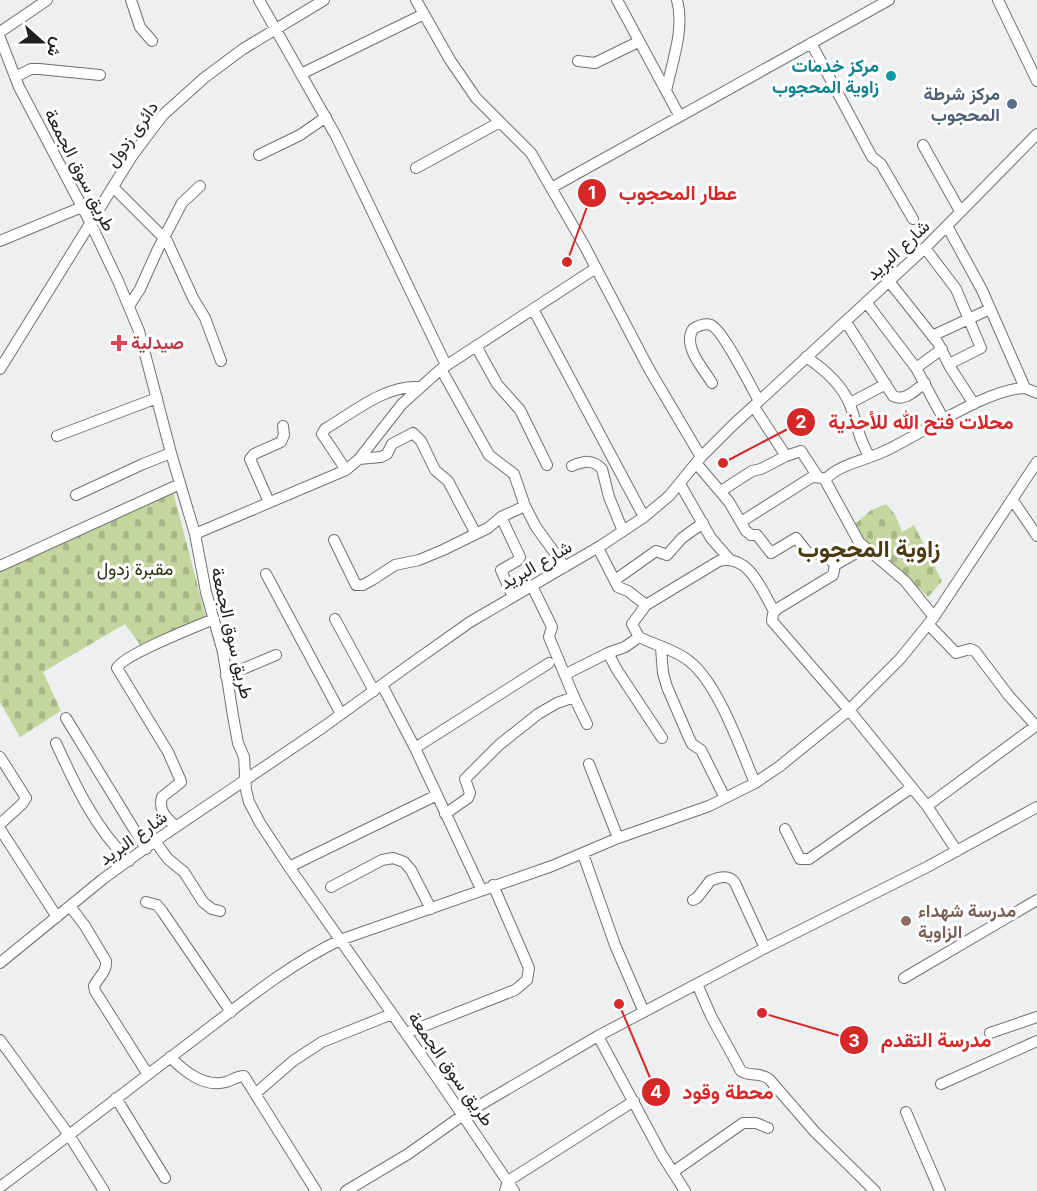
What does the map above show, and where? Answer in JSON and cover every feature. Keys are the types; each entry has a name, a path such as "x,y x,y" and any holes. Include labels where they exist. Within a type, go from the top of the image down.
{"street":[{"path":"0,32 47,0"},
{"path":"130,0 140,27 152,40"},
{"path":"259,0 326,117 444,367 489,455 514,474 525,506 536,527 565,567"},
{"name":"دائرى زدول","path":"0,369 142,142 172,107 243,49 324,0"},
{"path":"416,0 464,82 476,98 531,153 596,268 699,460 748,533 759,536 771,553 796,538 808,553 826,554 835,566"},
{"path":"617,0 679,115"},
{"path":"666,91 680,28 678,0"},
{"path":"551,188 889,0"},
{"path":"998,0 1037,81"},
{"path":"301,74 424,14"},
{"name":"طريق سوق الجمعة","path":"0,38 15,77 91,224 139,331 195,534 206,592 223,652 238,743 244,757 246,790 254,812 289,867 463,1115 509,1188"},
{"path":"578,61 595,63 638,42"},
{"path":"811,43 872,157 881,164 913,219"},
{"path":"15,77 31,69 100,75"},
{"path":"259,156 300,135 326,117"},
{"path":"416,168 500,122"},
{"name":"شارع البريد","path":"0,963 155,841 341,714 470,622 598,548 645,517 757,404 925,248 1037,134"},
{"path":"923,145 960,211"},
{"path":"129,306 140,289 182,203 200,186"},
{"path":"114,188 164,237 173,251 193,298 202,312 221,361"},
{"path":"0,241 82,207"},
{"path":"947,226 966,258 1025,388"},
{"path":"925,248 956,289 981,349 949,364"},
{"path":"195,534 346,470 359,459 388,420 419,387 444,367 596,268"},
{"path":"888,280 933,336 974,404"},
{"path":"866,302 916,369 944,420"},
{"path":"533,309 645,517"},
{"path":"933,336 990,309"},
{"path":"846,322 893,396 901,399 925,383"},
{"path":"711,382 694,354 689,339 693,329 702,325 711,325 721,335 786,456"},
{"path":"476,346 497,384 520,410 547,465"},
{"path":"916,369 942,349"},
{"path":"806,357 838,383 850,403 860,440 870,457"},
{"path":"850,403 886,384"},
{"path":"346,470 322,434 326,429 393,390 409,386 419,387"},
{"path":"741,522 812,477 821,478 870,457 974,404 1008,390 1025,388 1037,393"},
{"path":"57,436 158,398"},
{"path":"269,502 250,459 254,454 281,442 284,435 283,426"},
{"path":"359,459 375,458 387,454 392,444 413,433 422,441 435,470 448,481 476,534"},
{"path":"721,491 752,471 801,451 825,483 855,536 865,548 905,581 956,653 970,649 975,651 1009,696 1037,725 927,806"},
{"path":"76,495 171,453"},
{"path":"572,466 585,461 602,469 609,497 623,531"},
{"path":"0,1187 231,1011 302,961 340,940 583,854 618,838 709,806 755,783 780,766 849,710 900,659 931,620 1037,462"},
{"path":"0,566 180,484"},
{"path":"680,484 711,538 730,560"},
{"path":"1012,499 1037,536"},
{"path":"334,540 356,585 359,586 395,565 419,560 476,534 501,517 525,506"},
{"path":"501,517 520,557 501,570 513,597"},
{"path":"615,580 656,550 667,555 682,538 702,523"},
{"path":"598,548 618,587 628,591 646,605"},
{"path":"865,548 835,566 833,575 774,612 773,624 849,710 927,806 957,851"},
{"path":"755,783 729,721 700,673 687,659 639,637 632,624 646,605 719,561 730,560 742,564 750,571 774,612"},
{"path":"266,574 341,714"},
{"path":"532,586 552,627 549,637 587,724"},
{"path":"176,827 163,813 160,804 162,797 181,782 168,752 117,668 119,663 134,655 214,619"},
{"path":"335,619 415,748 435,796 481,889"},
{"path":"566,674 625,647 639,637"},
{"path":"661,648 664,679 689,738 692,744 701,750 725,798"},
{"path":"608,653 662,738"},
{"path":"226,676 276,655"},
{"path":"415,748 549,663"},
{"path":"445,814 470,795 465,779 499,745 538,714 557,703 574,697"},
{"path":"66,718 146,849"},
{"path":"56,742 83,800 112,844 129,861"},
{"path":"0,757 26,798 0,824"},
{"path":"590,764 618,838"},
{"path":"785,829 801,859 808,859 911,788"},
{"path":"289,867 435,796"},
{"path":"346,1191 408,1154 463,1115 597,1036 957,851 1037,807"},
{"path":"0,829 57,917"},
{"path":"155,841 168,859 184,872 203,903 220,911"},
{"path":"583,854 608,927 644,1012"},
{"path":"331,887 382,860 393,858 404,862 411,870 431,909"},
{"path":"693,900 710,881 731,878 765,948"},
{"path":"406,1033 515,990 527,980 529,968 493,885"},
{"path":"904,978 1037,900"},
{"path":"146,902 157,905 231,1011"},
{"path":"70,906 86,926 106,961 104,973 94,986 96,991 147,1073"},
{"path":"697,984 711,1016 741,1071 748,1075 762,1075 769,1079 815,1132 875,1191"},
{"path":"255,1094 294,1061 322,1042 392,1014"},
{"path":"990,1033 1037,1017"},
{"path":"597,1036 685,1191"},
{"path":"0,1040 69,1135 104,1191"},
{"path":"941,1084 1037,1041"},
{"path":"170,1057 192,1076 203,1080 222,1082 242,1075 316,1191"},
{"path":"116,1098 165,1178"},
{"path":"509,1188 634,1101"},
{"path":"906,1112 940,1191"},
{"path":"673,1172 743,1123 756,1123 768,1128"}],"green space":[{"name":"مقبرة زدول","path":"173,491 206,618 141,646 125,624 43,672 61,711 20,737 0,702 0,569"},
{"path":"886,504 896,516 902,532 914,525 942,581 928,597 896,566 869,549 855,524 870,511"}],"place":[{"name":"مركز خدمات زاوية المحجوب","path":"891,76"},
{"name":"مركز شرطة المحجوب","path":"1012,104"},
{"name":"عطار المحجوب","path":"567,262"},
{"name":"صيدلية","path":"119,343"},
{"name":"محلات فتح الله للأحذية","path":"723,463"},
{"name":"مدرسة شهداء الزاوية","path":"906,921"},
{"name":"محطة وقود","path":"619,1004"},
{"name":"مدرسة التقدم","path":"762,1013"}],"district":[{"name":"زاوية المحجوب","path":"869,549"}]}
